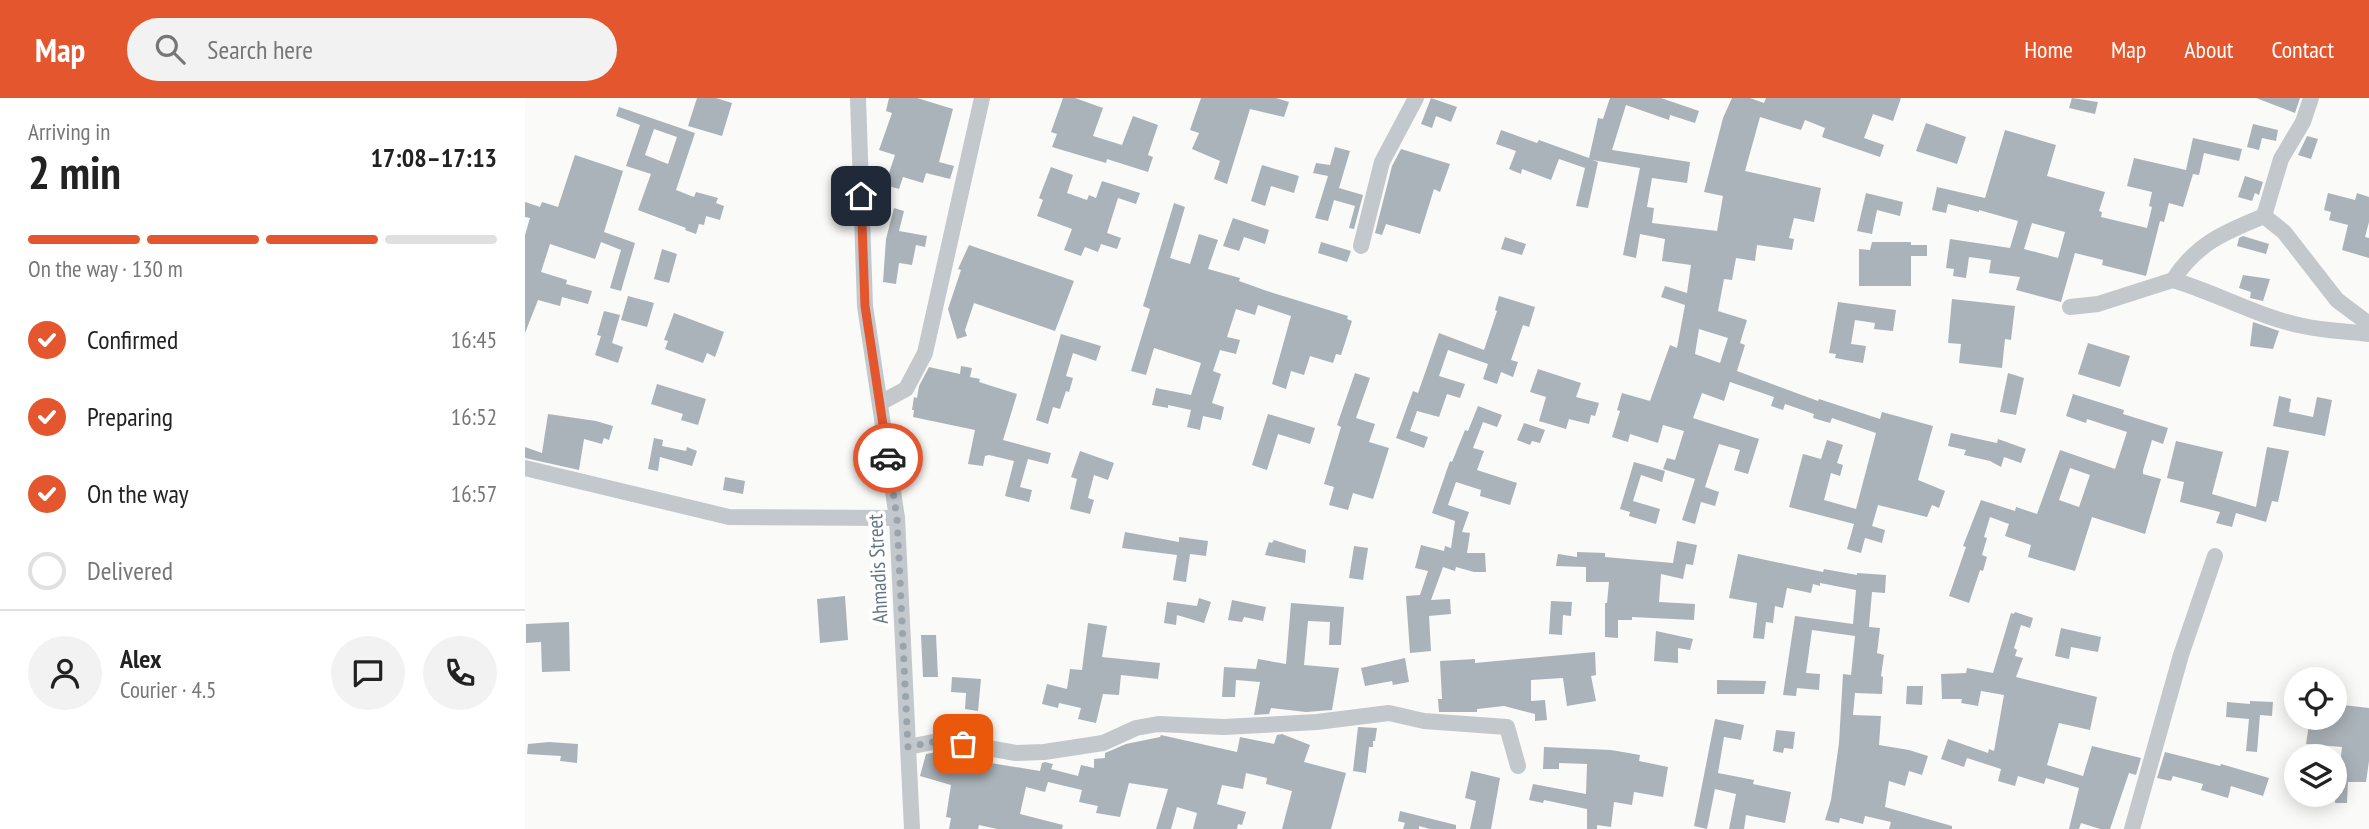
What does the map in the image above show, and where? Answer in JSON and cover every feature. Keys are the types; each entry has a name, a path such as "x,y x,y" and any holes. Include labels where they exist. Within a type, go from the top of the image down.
{"street":[{"name":"Ahmadis Street","path":"858,98 865,306 897,518 912,829"},
{"path":"880,403 906,389 925,353 982,98"},
{"path":"1361,246 1382,162 1416,98"},
{"path":"2264,216 2281,159 2303,122 2311,98"},
{"path":"2173,281 2183,264 2218,235 2264,216"},
{"path":"2264,216 2284,232 2337,300 2369,324"},
{"path":"2070,307 2098,304 2173,281 2200,288 2303,326 2369,334"},
{"path":"525,468 729,517 897,518"},
{"path":"2133,829 2181,655 2215,556"},
{"path":"908,747 943,740 1017,753 1044,752 1103,743 1136,728 1158,724 1224,727 1317,722 1389,713 1424,721 1507,727 1518,766"}],"building":[{"path":"697,98 716,98 732,103 722,136 688,126"},
{"path":"889,98 917,98 953,109 939,162 954,166 950,179 926,173 923,183 903,177 899,189 885,185 895,155 879,150 892,113 886,111"},
{"path":"1063,98 1075,98 1103,108 1093,136 1122,145 1133,116 1158,125 1148,155 1153,157 1148,172 1107,159 1106,163 1052,147 1057,134 1051,132"},
{"path":"1201,98 1276,98 1289,102 1284,117 1250,109 1227,184 1214,179 1220,161 1192,149 1199,133 1190,130"},
{"path":"1431,98 1457,107 1451,122 1436,116 1432,128 1421,124"},
{"path":"1610,98 1661,98 1699,111 1695,123 1670,115 1669,120 1626,105 1612,150 1690,162 1687,183 1652,178 1647,207 1654,208 1652,223 1717,231 1723,196 1704,192 1723,118 1732,98 1750,98 1764,103 1766,98 1901,98 1893,121 1873,114 1864,138 1884,145 1880,157 1822,137 1825,128 1805,120 1801,130 1760,117 1745,171 1821,188 1814,222 1794,218 1789,238 1794,239 1792,250 1757,245 1755,261 1736,258 1732,280 1724,279 1718,311 1747,320 1740,343 1745,345 1737,371 1818,401 1819,399 1880,419 1882,412 1933,426 1918,480 1945,491 1939,508 1932,505 1927,517 1878,505 1872,526 1885,530 1882,543 1865,538 1861,553 1847,549 1854,524 1789,507 1803,454 1821,459 1827,440 1843,445 1837,463 1843,465 1840,476 1831,473 1824,500 1856,509 1876,433 1832,418 1830,423 1813,418 1814,414 1785,404 1783,410 1771,406 1774,397 1730,382 1724,401 1702,393 1693,418 1759,439 1748,474 1734,470 1740,450 1719,444 1705,487 1719,492 1715,506 1701,502 1695,524 1682,520 1695,479 1663,469 1667,458 1675,460 1684,431 1663,425 1658,443 1630,434 1628,442 1612,437 1622,393 1650,401 1670,345 1677,348 1685,305 1661,297 1665,286 1687,293 1691,265 1662,261 1665,239 1640,234 1636,258 1623,255 1640,168 1592,160 1598,162 1588,208 1576,206 1585,168 1559,159 1551,180 1522,169 1521,174 1509,169 1516,151 1496,144 1501,130 1589,158 1598,118 1603,119","holes":["1699,329 1728,338 1720,363 1695,354"]},
{"path":"2072,98 2098,102 2095,114 2069,108"},
{"path":"2256,98 2300,98 2295,113"},
{"path":"619,107 695,133 676,190 694,197 696,192 718,198 716,203 724,206 720,220 706,216 704,225 699,224 696,234 638,210 651,174 626,166 640,125 616,116","holes":["654,129 677,137 668,164 645,155"]},
{"path":"1926,123 1966,137 1957,164 1916,151"},
{"path":"2253,124 2278,130 2276,141 2262,138 2259,150 2247,147"},
{"path":"2005,130 2056,145 2047,176 2105,192 2099,211 2102,212 2101,217 2147,228 2152,192 2127,186 2134,158 2186,170 2193,138 2242,149 2239,161 2204,153 2199,175 2193,174 2183,207 2169,203 2164,222 2160,221 2146,276 2102,265 2103,260 2075,253 2061,302 2016,290 2020,277 1989,273 1991,260 1969,257 1966,278 1953,276 1954,269 1946,268 1950,239 2010,248 2018,221 1948,204 1946,213 1932,210 1937,187 1985,198","holes":["2032,223 2065,232 2058,258 2024,249"]},
{"path":"2307,136 2318,139 2311,159 2298,155"},
{"path":"1335,147 1350,151 1339,188 1363,195 1354,229 1349,228 1355,206 1334,200 1328,221 1315,218 1328,176 1313,173 1316,163 1330,165"},
{"path":"1401,149 1450,164 1440,192 1434,189 1420,234 1386,224 1382,235 1375,233 1392,166"},
{"path":"575,155 623,171 604,232 635,243 621,291 610,288 621,250 601,242 595,259 550,244 541,272 567,280 566,284 592,291 588,304 562,297 560,306 538,300 525,333 525,235 530,218 525,217 525,202 540,207 542,202 558,207"},
{"path":"1262,165 1299,176 1294,193 1271,186 1265,206 1251,201"},
{"path":"1051,167 1073,175 1067,193 1087,200 1089,195 1096,198 1102,181 1140,193 1136,204 1118,198 1107,233 1121,238 1117,249 1101,244 1098,252 1085,247 1081,256 1064,250 1072,229 1037,216 1043,200 1039,198"},
{"path":"2245,176 2263,182 2259,195 2255,193 2252,201 2238,197"},
{"path":"1866,193 1903,202 1900,216 1877,210 1872,234 1857,231"},
{"path":"2328,193 2355,200 2357,193 2369,197 2369,222 2365,237 2369,238 2369,258 2342,250 2348,225 2329,220 2331,212 2324,210"},
{"path":"1174,203 1185,207 1170,258 1190,264 1199,234 1218,240 1208,269 1348,316 1347,319 1352,321 1341,355 1336,354 1333,363 1310,356 1304,375 1291,371 1286,389 1272,384 1291,316 1258,305 1255,315 1236,309 1227,337 1240,340 1236,354 1220,350 1213,371 1221,374 1212,403 1224,407 1221,420 1203,416 1200,430 1187,427 1191,410 1152,405 1156,388 1191,395 1201,363 1154,348 1146,375 1131,371 1150,309 1143,306"},
{"path":"894,208 904,211 899,231 927,236 925,247 916,245 912,265 899,263 896,284 883,282 886,239"},
{"path":"1233,218 1269,230 1265,244 1244,237 1239,251 1223,246"},
{"path":"2243,236 2269,244 2266,254 2237,246 2239,238"},
{"path":"1505,237 1526,244 1522,255 1501,249"},
{"path":"1321,242 1351,251 1347,262 1318,253"},
{"path":"1872,242 1911,242 1911,245 1927,245 1927,256 1911,256 1911,286 1859,286 1859,249 1870,250"},
{"path":"969,245 1074,281 1055,331 974,303 965,330 967,336 957,339 948,309 961,270 958,269"},
{"path":"662,249 677,254 669,283 654,279"},
{"path":"2243,275 2270,279 2263,301 2250,298 2251,292 2239,288"},
{"path":"628,296 654,303 647,327 621,320"},
{"path":"1499,296 1535,307 1529,327 1523,325 1511,360 1518,362 1513,377 1501,372 1497,384 1483,379 1488,364 1448,350 1439,376 1465,384 1460,398 1447,394 1439,417 1417,411 1410,431 1428,437 1424,448 1396,438 1413,391 1418,393 1439,333 1484,350"},
{"path":"1952,299 2015,306 2011,340 2005,339 2002,368 1959,363 1961,344 1948,343"},
{"path":"1838,302 1896,310 1893,331 1874,329 1875,323 1855,320 1851,344 1866,346 1863,363 1835,358 1836,354 1829,353"},
{"path":"604,311 620,315 612,343 623,347 618,363 595,355"},
{"path":"674,313 724,332 715,357 707,353 703,363 665,349 668,341 664,340"},
{"path":"2253,322 2279,331 2273,349 2250,346"},
{"path":"1061,334 1101,346 1096,361 1073,353 1066,376 1073,378 1069,392 1066,391 1060,409 1053,407 1048,424 1036,420"},
{"path":"2088,343 2130,356 2120,387 2078,374"},
{"path":"961,366 972,368 970,377 980,379 979,382 1017,394 1003,440 1051,453 1048,464 1028,459 1020,487 1032,490 1029,502 1005,496 1014,461 989,455 985,456 983,466 968,464 975,430 913,417 914,397 917,398 919,386 929,367 960,374"},
{"path":"1538,369 1581,383 1576,397 1599,403 1589,424 1569,419 1566,429 1539,421 1546,397 1530,392"},
{"path":"1355,373 1370,378 1356,418 1375,424 1369,442 1389,448 1373,499 1353,493 1348,510 1329,505 1334,487 1324,484 1341,427 1337,425"},
{"path":"2008,373 2024,378 2016,415 2000,412"},
{"path":"657,384 706,399 698,425 681,420 683,414 651,404"},
{"path":"2073,394 2124,410 2123,414 2168,428 2163,444 2152,440 2143,470 2143,474 2161,479 2145,534 2092,517 2075,571 2028,557 2031,545 2005,536 2009,524 1990,517 1982,555 1987,557 1969,603 1949,596 1966,547 1963,546 1981,500 2015,511 2016,507 2037,514 2060,450 2115,469 2127,432 2087,419 2086,423 2066,416","holes":["2070,468 2090,475 2079,507 2059,500"]},
{"path":"2279,396 2291,399 2289,412 2313,417 2317,397 2332,400 2325,436 2273,426"},
{"path":"1478,406 1502,415 1497,427 1483,422 1473,448 1484,451 1477,470 1517,483 1510,505 1480,496 1481,490 1456,482 1448,505 1469,512 1462,532 1470,533 1467,553 1485,553 1486,572 1456,567 1455,571 1443,567 1431,600 1450,599 1451,614 1429,616 1431,651 1410,653 1406,596 1420,595 1428,571 1415,568 1421,545 1444,551 1445,546 1451,548 1455,521 1432,513 1450,461 1452,462 1465,430 1468,431"},
{"path":"548,414 613,426 609,440 604,438 602,444 584,439 579,470 525,458 525,447 542,453"},
{"path":"1268,414 1315,428 1310,444 1278,434 1267,470 1252,465"},
{"path":"1524,423 1545,430 1540,443 1532,441 1530,445 1517,440"},
{"path":"1951,433 1997,443 1998,439 2026,449 2021,463 2004,457 2001,467 1990,461 1964,455 1966,450 1948,446"},
{"path":"654,438 663,440 662,446 686,451 687,447 697,451 692,466 660,457 658,471 648,469"},
{"path":"2176,441 2223,452 2212,494 2256,507 2267,447 2289,451 2278,502 2272,501 2266,522 2236,513 2232,527 2216,523 2220,512 2180,502 2184,482 2167,478"},
{"path":"1080,451 1114,463 1108,480 1094,475 1088,498 1094,500 1090,514 1070,509 1077,479 1071,477"},
{"path":"1634,462 1665,471 1662,482 1641,475 1633,501 1660,509 1656,524 1629,516 1630,512 1620,509"},
{"path":"725,477 745,481 743,494 723,490"},
{"path":"1125,532 1179,542 1179,537 1208,541 1206,556 1190,554 1186,582 1173,580 1177,555 1122,548"},
{"path":"1274,540 1306,550 1305,563 1265,555 1269,542"},
{"path":"1677,541 1697,545 1693,565 1686,564 1683,579 1661,574 1659,602 1695,604 1694,620 1632,617 1632,620 1618,620 1618,638 1605,637 1605,603 1609,582 1586,582 1586,567 1556,566 1558,554 1577,557 1577,552 1605,553 1605,557 1673,563"},
{"path":"1354,546 1368,548 1363,580 1349,578"},
{"path":"1738,554 1823,572 1824,569 1857,575 1886,575 1885,593 1872,592 1869,627 1880,628 1877,653 1884,655 1882,694 1855,693 1853,715 1881,716 1879,745 1928,756 1922,775 1909,771 1905,786 1889,781 1885,807 1952,826 1952,829 1889,829 1891,822 1865,816 1863,824 1840,818 1839,823 1825,820 1831,800 1839,743 1843,674 1851,675 1855,636 1812,630 1806,673 1820,674 1819,690 1797,688 1796,696 1783,695 1795,616 1853,624 1856,590 1820,583 1820,586 1813,584 1811,593 1787,588 1783,608 1775,606 1773,623 1766,622 1764,639 1753,638 1757,603 1729,598"},
{"path":"845,596 848,640 820,643 817,599"},
{"path":"1199,598 1211,602 1204,623 1177,615 1176,625 1164,623 1167,602 1197,606"},
{"path":"1232,600 1266,607 1263,621 1244,617 1242,622 1228,620"},
{"path":"1551,601 1572,602 1571,616 1563,615 1562,635 1549,634"},
{"path":"1291,603 1344,607 1341,645 1329,645 1330,622 1308,621 1304,665 1339,668 1332,710 1306,712 1271,708 1269,714 1254,715 1260,682 1236,680 1235,697 1222,697 1224,667 1256,669 1258,659 1286,664"},
{"path":"2011,613 2033,618 2030,628 2021,625 2014,648 2017,650 2015,656 2023,658 2016,677 2097,697 2090,730 2059,723 2047,765 2083,776 2092,746 2141,758 2136,775 2129,773 2110,829 2081,823 2079,829 2069,829 2079,788 2046,778 2044,784 2018,776 2015,786 1998,781 2001,769 1967,758 1964,767 1941,759 1948,739 1988,753 1989,749 1994,751 2004,695 1981,691 1978,706 1961,703 1962,699 1942,699 1941,674 1966,673 1967,668 1993,673"},
{"path":"569,622 570,671 542,672 541,642 526,643 526,624"},
{"path":"1088,623 1107,626 1102,657 1160,663 1158,679 1121,675 1119,695 1103,694 1096,723 1078,719 1081,708 1059,703 1058,708 1042,704 1047,684 1067,689 1070,669 1082,670"},
{"path":"2061,628 2101,637 2098,652 2071,647 2069,659 2055,656"},
{"path":"1656,631 1693,639 1690,650 1678,648 1678,663 1654,661"},
{"path":"921,635 936,635 938,677 923,677"},
{"path":"1595,652 1596,675 1591,676 1596,701 1567,706 1563,678 1531,680 1531,701 1545,700 1547,720 1535,721 1535,714 1504,706 1477,709 1477,712 1439,712 1438,699 1442,699 1440,661 1475,659 1475,663"},
{"path":"1405,658 1409,682 1393,685 1392,681 1365,686 1361,668"},
{"path":"952,677 981,679 978,711 965,709 966,693 951,692"},
{"path":"1717,680 1766,681 1764,694 1717,694"},
{"path":"1907,686 1923,686 1922,705 1906,704"},
{"path":"2250,701 2273,702 2272,716 2260,715 2257,752 2246,751 2249,719 2226,717 2227,702 2250,704"},
{"path":"2347,705 2369,708 2369,761 2366,782 2348,782 2347,803 2347,744 2306,744 2308,730 2347,730"},
{"path":"1715,719 1744,725 1741,740 1724,737 1718,773 1754,780 1753,784 1791,792 1785,823 1746,815 1744,829 1729,829 1736,794 1715,789 1707,829 1694,826"},
{"path":"1358,727 1377,728 1373,747 1369,747 1366,773 1353,771"},
{"path":"1776,730 1795,732 1793,749 1784,748 1783,753 1773,751"},
{"path":"1282,734 1310,745 1304,762 1346,773 1331,829 1282,829 1292,791 1266,784 1267,778 1246,773 1243,789 1222,785 1217,804 1246,812 1242,825 1238,824 1237,829 1193,829 1197,813 1177,807 1171,829 1156,829 1168,789 1129,783 1120,817 1096,813 1098,806 1079,802 1082,790 1048,782 1045,792 1026,787 1020,814 1063,825 1062,829 997,829 979,825 978,829 949,829 951,818 946,817 951,785 920,776 926,754 943,751 960,758 1040,771 1042,763 1045,762 1053,764 1051,769 1078,776 1081,765 1094,768 1094,759 1105,758 1105,753 1126,744 1161,735 1237,752 1240,737 1274,744 1277,735"},
{"path":"528,744 578,744 577,763 560,761 561,756 527,754"},
{"path":"1544,747 1611,750 1640,755 1639,761 1668,767 1663,797 1634,792 1632,805 1614,802 1611,827 1597,825 1597,829 1587,829 1587,809 1544,800 1543,803 1529,800 1533,784 1586,794 1587,764 1559,763 1559,769 1543,769"},
{"path":"2165,752 2269,778 2263,796 2231,786 2228,798 2201,790 2203,784 2173,776 2171,781 2157,778"},
{"path":"1471,771 1500,778 1491,829 1470,829 1476,801 1465,798"},
{"path":"1400,811 1456,825 1456,829 1430,829 1419,826 1419,829 1403,829 1405,823 1398,821"}],"way so far":[{"path":"888,458 897,518 908,747 943,740 963,744"}],"route":[{"path":"861,196 865,306 888,458"}]}
